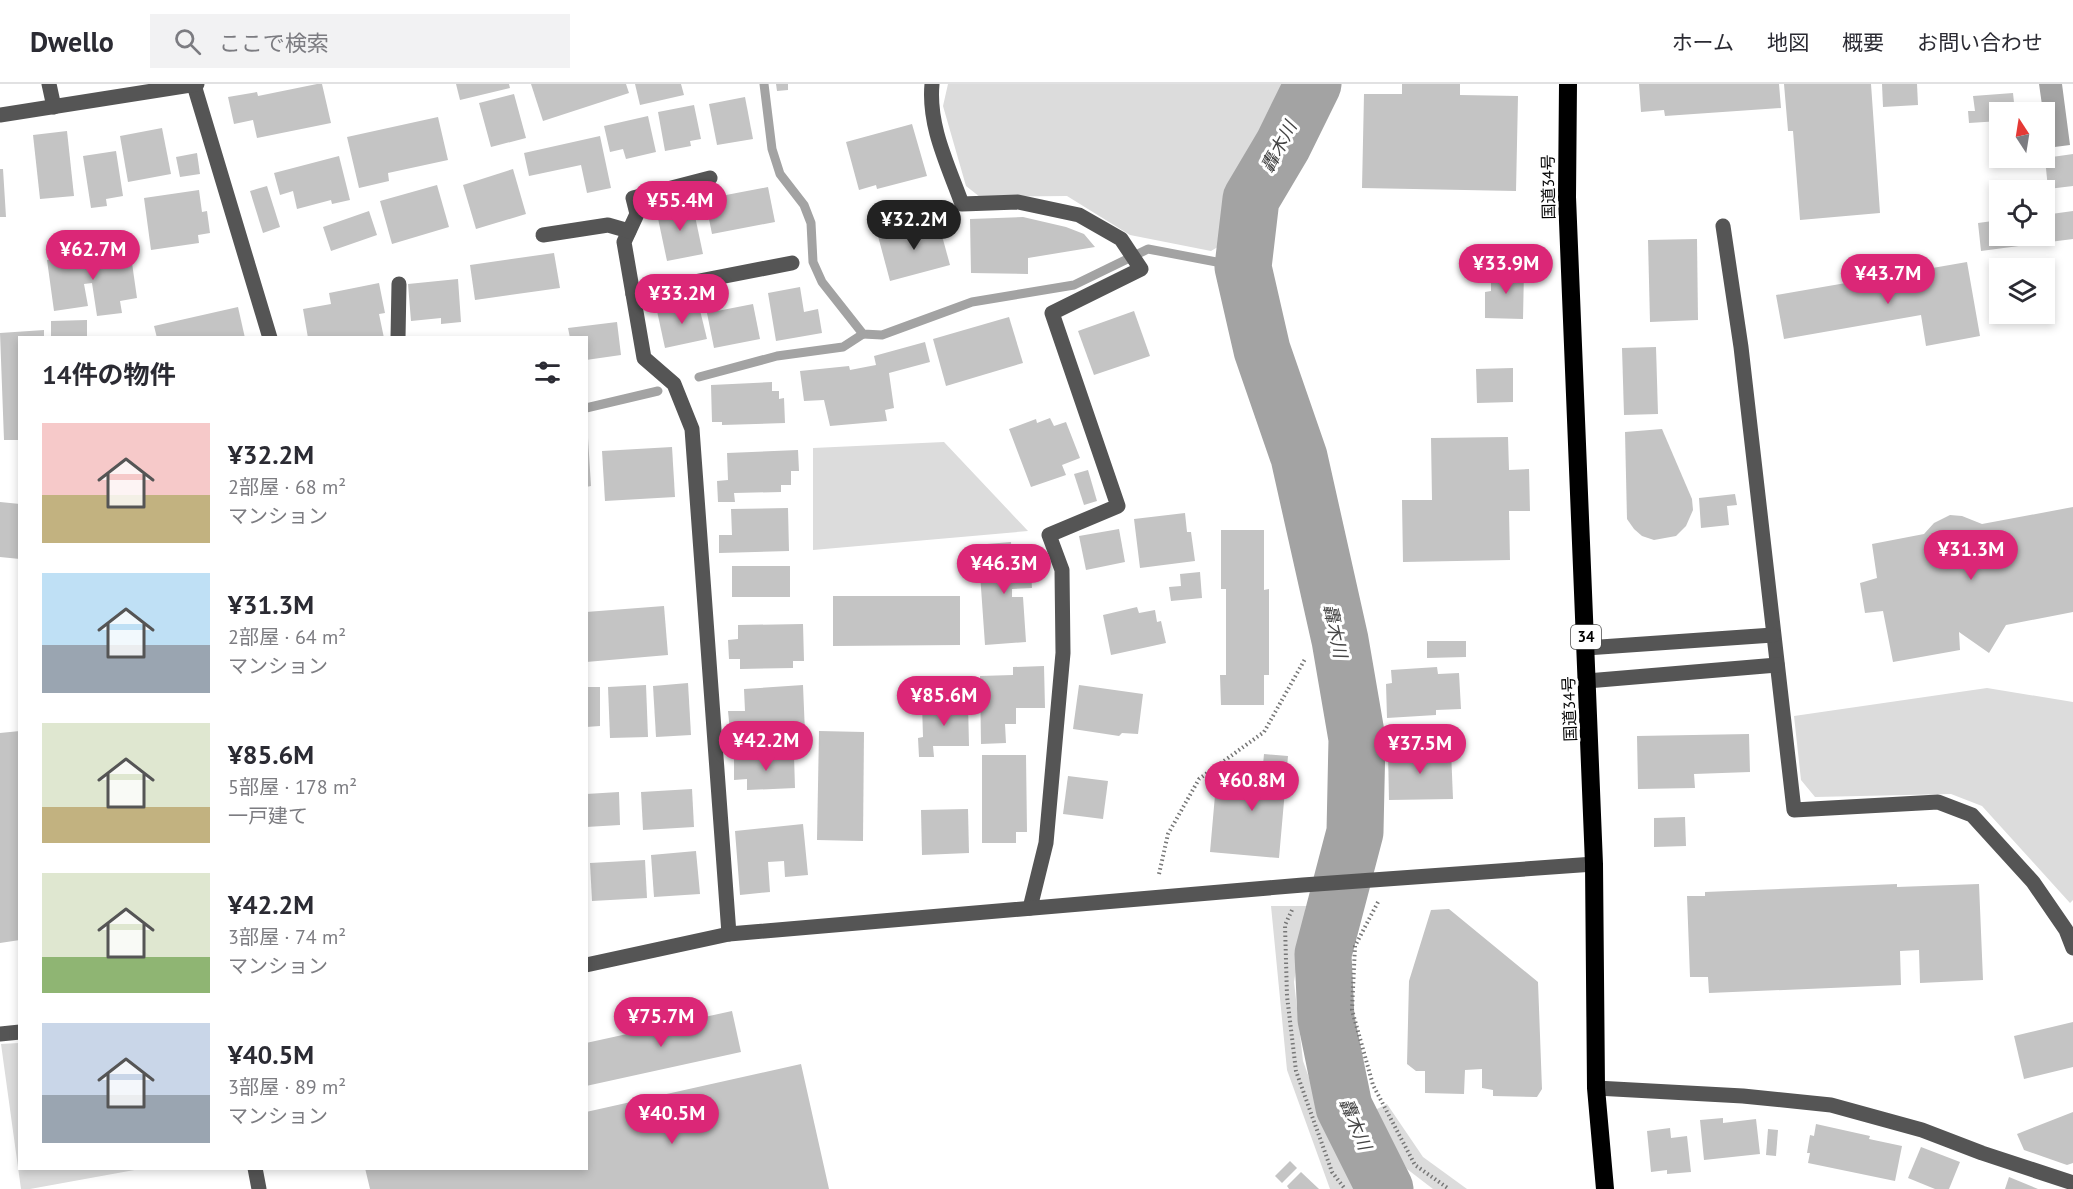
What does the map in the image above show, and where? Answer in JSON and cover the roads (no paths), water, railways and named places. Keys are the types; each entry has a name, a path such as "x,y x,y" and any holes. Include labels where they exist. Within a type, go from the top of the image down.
{"highway":[{"name":"国道34号","path":"1568,84 1567,197 1594,864 1596,1088 1605,1189"}],"street":[{"path":"50,84 54,107"},
{"path":"0,115 195,84 269,336"},
{"path":"932,84 930,98 933,122 962,204 1018,202 1079,215 1121,239 1141,269 1052,313 1118,506 1049,535 1062,570 1064,653 1046,843 1030,908"},
{"path":"710,178 633,198 637,214 624,242 644,358 674,384 692,429 729,934"},
{"path":"543,235 608,225 629,231"},
{"path":"1723,226 1741,347 1794,810 1938,802 1972,815 2033,882 2066,930 2073,948"},
{"path":"633,294 792,263"},
{"path":"398,336 399,284"},
{"path":"1586,648 1773,635"},
{"path":"1587,681 1777,665"},
{"path":"588,965 729,934 1304,885 1594,864"},
{"path":"0,1034 18,1032"},
{"path":"1596,1088 1743,1096 1832,1106 1922,1130 1982,1153 2073,1183"},
{"path":"255,1170 259,1189"}],"waterway":[{"path":"764,84 772,149 780,174 804,205 811,223 813,262 822,282 863,334 882,335 972,302 1074,285 1148,249 1243,267"},
{"name":"轟木川","path":"1313,84 1283,145 1251,199 1243,267 1262,350 1299,457 1340,640 1357,739 1355,832 1323,954 1326,1019 1344,1107 1385,1189"},
{"path":"699,377 777,356 843,347 863,334"},
{"path":"588,408 658,391"}]}
